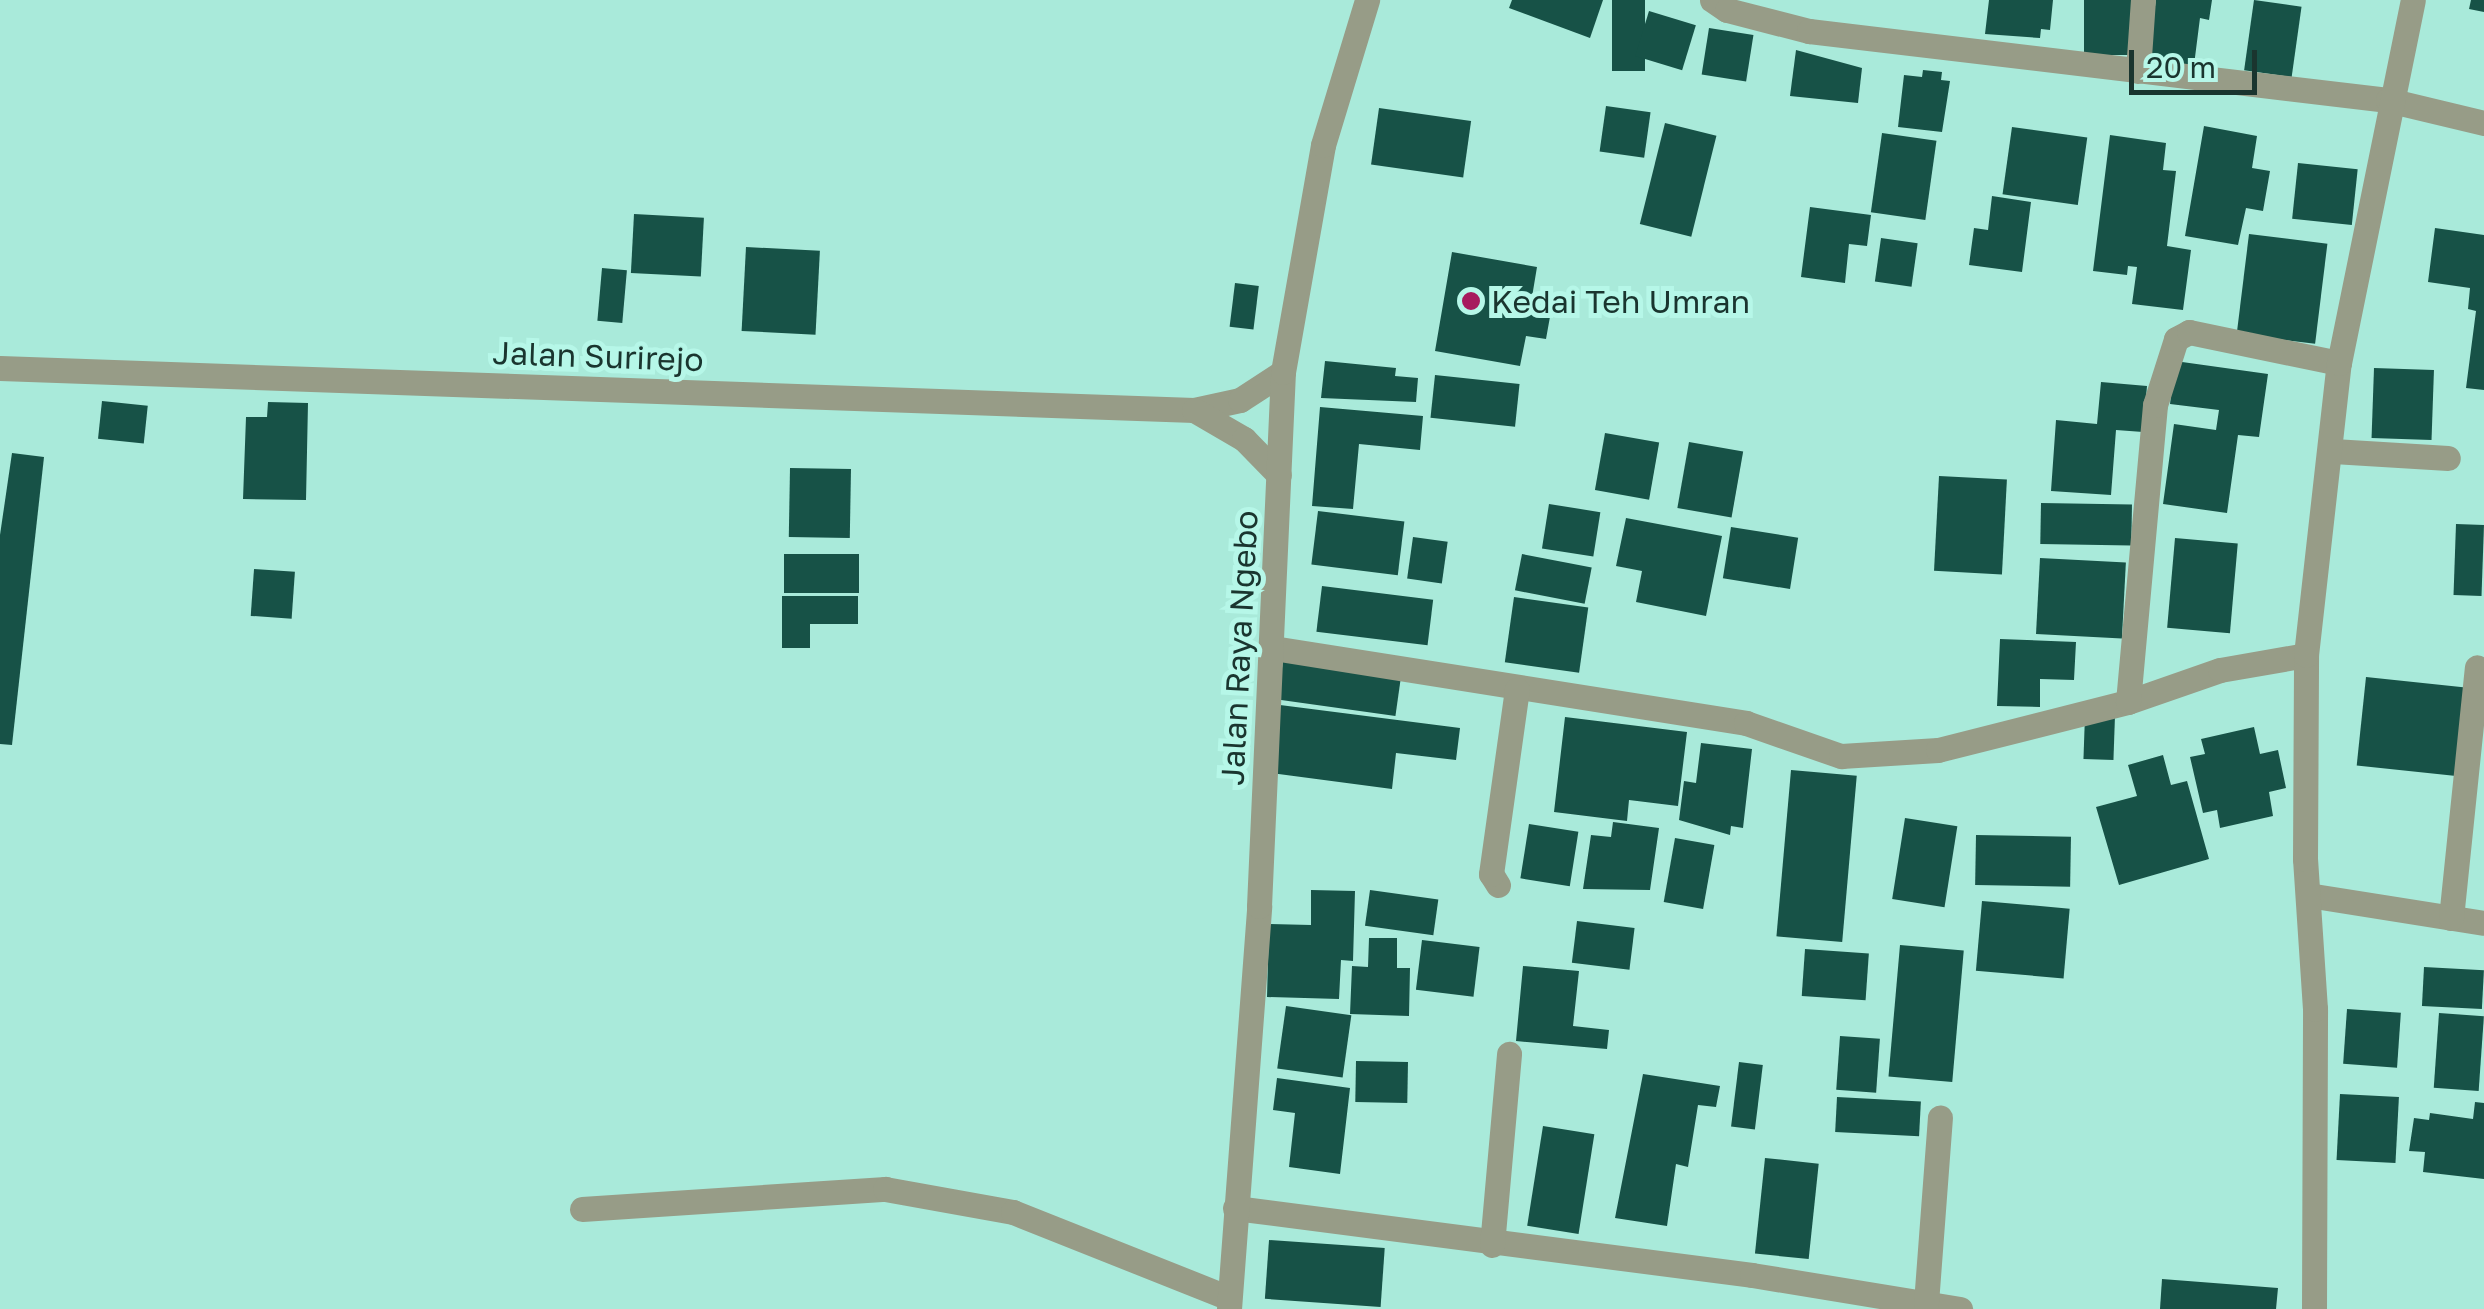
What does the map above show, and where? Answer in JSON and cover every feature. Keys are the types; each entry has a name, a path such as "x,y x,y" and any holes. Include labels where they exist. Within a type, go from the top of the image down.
{"street":[{"name":"Jalan Raya Ngebo","path":"1229,1304 1273,648 1283,372 1323,145 1368,0"},
{"path":"1712,0 1727,10 1809,32 2388,100 2484,123"},
{"path":"2138,71 2143,0"},
{"path":"2314,1309 2316,1009 2308,895 2306,655 2333,451 2339,363 2388,100 2412,0"},
{"path":"2128,702 2154,405 2176,339 2188,332 2339,363"},
{"name":"Jalan Surirejo","path":"0,368 1194,410 1240,400 1283,372"},
{"name":"Jalan Surirejo","path":"1194,410 1244,440 1279,475"},
{"path":"2333,451 2448,458"},
{"path":"1273,648 1517,690 1746,723 1840,756 1938,750 2128,702 2220,670 2306,655"},
{"path":"2452,918 2477,668"},
{"path":"1498,885 1492,866 1517,690"},
{"path":"2308,895 2484,924"},
{"path":"1492,1245 1509,1054"},
{"path":"1926,1303 1940,1118"},
{"path":"582,1209 885,1189 1013,1212 1229,1304"},
{"path":"1235,1208 1492,1245 1752,1275 1960,1309"}],"building":[{"path":"1512,0 1603,0 1590,38 1509,8"},
{"path":"1612,0 1645,0 1645,71 1612,71"},
{"path":"1989,0 2053,0 2050,30 2041,29 2040,38 1985,34"},
{"path":"2084,0 2135,0 2135,55 2084,55"},
{"path":"2156,0 2212,0 2209,20 2200,18 2193,73 2146,66"},
{"path":"2254,0 2302,7 2292,77 2244,70"},
{"path":"2471,0 2484,0 2484,12 2469,9"},
{"path":"1649,11 1696,25 1682,70 1635,56"},
{"path":"1709,28 1753,35 1746,81 1702,74"},
{"path":"1796,50 1862,68 1858,103 1790,96"},
{"path":"1923,70 1942,72 1941,80 1950,81 1942,132 1898,127 1904,75 1922,77"},
{"path":"1606,106 1651,112 1644,158 1600,152"},
{"path":"1379,108 1471,121 1463,177 1371,164"},
{"path":"1665,123 1716,136 1691,237 1640,224"},
{"path":"2204,126 2257,136 2252,168 2270,171 2263,211 2246,208 2238,245 2185,236"},
{"path":"2012,127 2087,138 2078,205 2003,194"},
{"path":"1882,133 1936,141 1925,220 1871,212"},
{"path":"2110,135 2166,143 2163,170 2176,171 2167,246 2191,250 2183,310 2132,304 2137,267 2128,266 2127,275 2093,271"},
{"path":"2298,163 2358,169 2352,225 2292,219"},
{"path":"1992,196 2031,202 2022,272 1969,265 1974,228 1988,230"},
{"path":"1810,207 1871,215 1867,246 1849,244 1845,283 1801,277"},
{"path":"634,214 704,218 701,277 631,273"},
{"path":"2435,228 2484,235 2484,390 2466,388 2476,311 2468,309 2470,288 2428,282"},
{"path":"2249,234 2327,244 2315,344 2237,334"},
{"path":"1881,238 1918,243 1912,287 1875,282"},
{"path":"746,247 820,251 816,335 742,331"},
{"path":"1452,252 1537,267 1532,297 1553,300 1546,339 1526,336 1520,366 1435,351"},
{"path":"602,268 627,270 622,323 597,321"},
{"path":"1235,283 1259,286 1253,330 1230,327"},
{"path":"1325,361 1396,368 1395,376 1418,378 1416,402 1321,398"},
{"path":"2175,361 2268,374 2259,437 2238,435 2227,513 2163,504 2174,424 2216,430 2219,410 2170,404"},
{"path":"2374,368 2434,370 2432,440 2372,438"},
{"path":"1435,375 1520,384 1515,427 1431,418"},
{"path":"2101,382 2147,386 2143,432 2116,430 2111,495 2051,491 2056,420 2097,424"},
{"path":"102,401 148,406 144,444 98,439"},
{"path":"268,402 308,403 306,500 243,499 246,417 267,417"},
{"path":"1320,407 1423,416 1420,450 1359,444 1353,509 1312,506"},
{"path":"1605,433 1659,443 1649,500 1595,490"},
{"path":"1689,442 1743,452 1732,518 1677,508"},
{"path":"12,453 44,457 12,745 0,744 0,535"},
{"path":"790,468 851,469 850,538 789,537"},
{"path":"1939,476 2007,480 2002,574 1934,571"},
{"path":"2041,503 2132,505 2131,546 2040,544"},
{"path":"1549,504 1600,512 1593,557 1542,548"},
{"path":"1318,511 1404,522 1398,575 1311,565"},
{"path":"1626,518 1722,536 1706,616 1636,602 1642,571 1616,566"},
{"path":"2456,524 2484,525 2482,596 2454,595"},
{"path":"1731,527 1798,538 1790,589 1723,578"},
{"path":"1413,537 1448,542 1442,583 1407,579"},
{"path":"2175,538 2238,543 2230,633 2167,628"},
{"path":"784,554 859,554 859,593 784,593"},
{"path":"1522,554 1592,568 1585,604 1515,590"},
{"path":"2040,558 2126,563 2122,638 2036,634"},
{"path":"254,569 295,572 292,619 251,616"},
{"path":"1322,586 1433,600 1428,645 1316,632"},
{"path":"782,596 858,596 858,624 810,624 810,648 782,648"},
{"path":"1514,597 1588,607 1579,673 1505,662"},
{"path":"2000,639 2076,642 2074,680 2040,679 2040,707 1997,706"},
{"path":"1284,654 1402,671 1395,716 1278,700"},
{"path":"2366,677 2465,687 2456,776 2357,766"},
{"path":"1280,705 1460,728 1456,760 1396,753 1392,789 1271,773"},
{"path":"2085,715 2115,716 2113,760 2083,759"},
{"path":"1565,717 1687,732 1678,806 1629,800 1627,821 1554,812"},
{"path":"2254,727 2260,754 2278,750 2286,788 2269,792 2273,816 2220,828 2217,810 2203,813 2190,757 2205,754 2201,739"},
{"path":"1701,743 1752,749 1743,828 1731,826 1730,835 1679,820 1684,781 1696,783"},
{"path":"2163,755 2171,785 2187,781 2209,859 2119,885 2096,807 2137,796 2128,765"},
{"path":"1791,770 1857,776 1842,942 1776,936"},
{"path":"1905,818 1957,826 1945,907 1892,899"},
{"path":"1613,822 1659,828 1650,890 1583,889 1591,835 1611,837"},
{"path":"1529,824 1578,832 1570,886 1520,878"},
{"path":"1976,835 2071,837 2070,887 1975,885"},
{"path":"1675,838 1714,845 1703,909 1664,902"},
{"path":"1311,890 1355,891 1353,961 1341,960 1339,999 1267,997 1269,924 1311,925"},
{"path":"1370,890 1438,900 1433,935 1365,926"},
{"path":"1982,901 2070,909 2064,978 1976,971"},
{"path":"1577,921 1635,928 1629,970 1572,963"},
{"path":"1369,938 1397,938 1397,968 1410,968 1409,1016 1350,1014 1352,966 1368,967"},
{"path":"1422,940 1480,947 1473,997 1416,990"},
{"path":"1900,945 1964,951 1952,1082 1888,1076"},
{"path":"1805,949 1869,953 1866,1000 1802,996"},
{"path":"1523,966 1579,971 1573,1026 1609,1030 1607,1049 1516,1041"},
{"path":"2424,967 2484,970 2482,1009 2422,1006"},
{"path":"1286,1006 1351,1015 1343,1078 1277,1068"},
{"path":"2347,1009 2401,1013 2397,1068 2343,1064"},
{"path":"2439,1013 2484,1016 2479,1091 2434,1088"},
{"path":"1840,1036 1880,1039 1876,1093 1836,1090"},
{"path":"1356,1061 1408,1062 1407,1103 1355,1102"},
{"path":"1739,1062 1763,1065 1755,1129 1731,1127"},
{"path":"1643,1074 1720,1086 1716,1107 1698,1105 1688,1167 1676,1164 1667,1226 1615,1218"},
{"path":"1277,1078 1350,1088 1340,1174 1289,1167 1295,1113 1273,1110"},
{"path":"2340,1094 2399,1097 2395,1163 2337,1160"},
{"path":"1837,1097 1921,1101 1919,1136 1835,1132"},
{"path":"2475,1102 2484,1103 2484,1179 2423,1172 2425,1152 2409,1151 2414,1118 2429,1120 2430,1113 2473,1119"},
{"path":"1543,1126 1594,1134 1579,1234 1527,1226"},
{"path":"1765,1158 1819,1164 1809,1259 1755,1253"},
{"path":"1269,1240 1385,1248 1381,1307 1265,1299"},
{"path":"2162,1279 2278,1288 2276,1309 2160,1309"}],"place":[{"name":"Kedai Teh Umran","path":"1471,301"}]}
